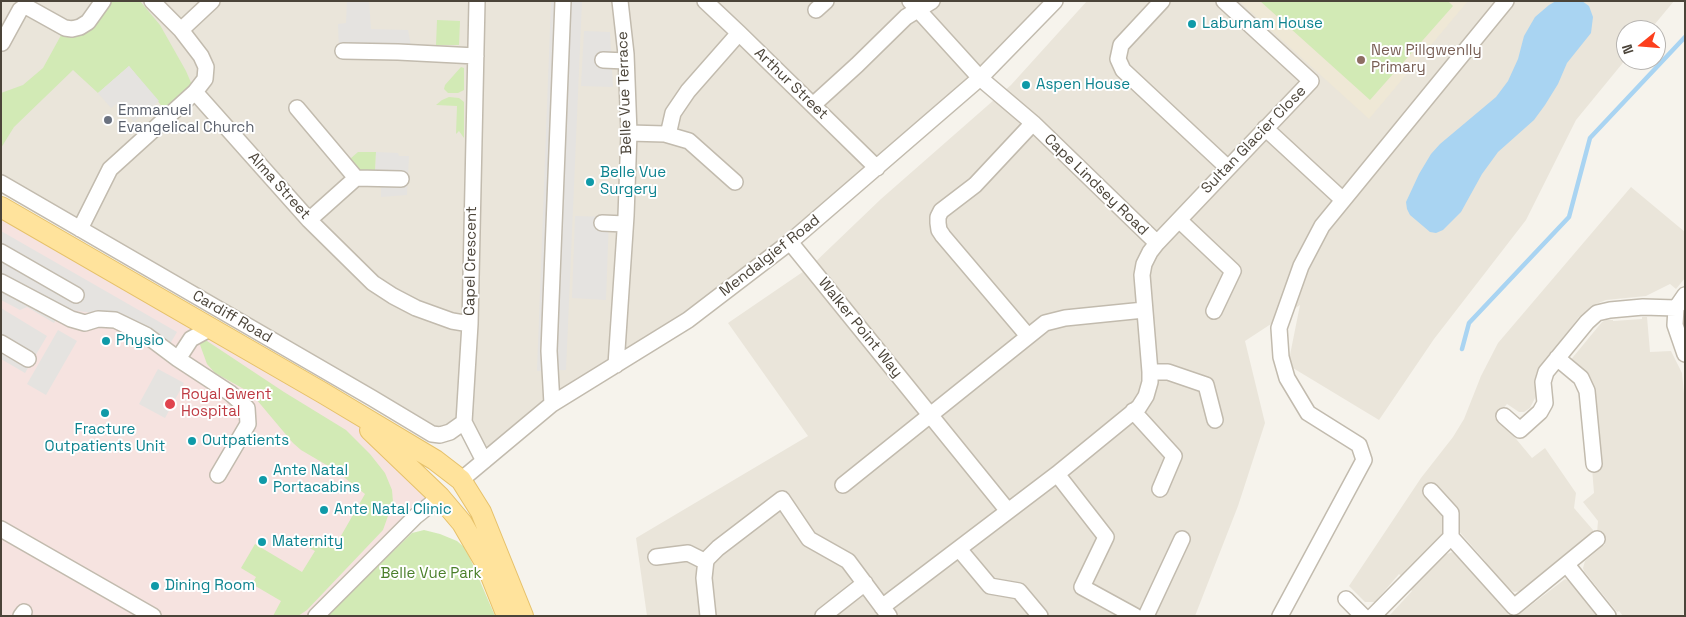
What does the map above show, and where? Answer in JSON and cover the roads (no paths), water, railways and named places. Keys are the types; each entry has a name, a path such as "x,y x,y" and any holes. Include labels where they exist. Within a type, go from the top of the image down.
{"main road":[{"name":"Cardiff Road","path":"1,207 324,393 435,460 461,480 481,512 523,616"},
{"name":"Cardiff Road","path":"324,393 366,426 440,497 468,532 487,566 507,616"},
{"path":"440,497 461,480"}],"street":[{"path":"2,43 20,10 29,4 65,28 72,29 88,22 102,1"},
{"path":"80,229 110,169 195,92 206,79 206,67 201,56 181,30 152,1"},
{"path":"181,30 212,1"},
{"name":"Capel Crescent","path":"464,422 470,324 477,1"},
{"path":"552,404 549,351 563,1"},
{"name":"Belle Vue Terrace","path":"616,365 629,133 626,61 620,1"},
{"name":"Arthur Street","path":"705,1 877,168"},
{"path":"814,105 906,18 914,6 932,1"},
{"name":"Mendalgief Road","path":"461,480 552,404 688,320 790,242 980,78 1055,1"},
{"path":"1162,1 1121,45 1118,59 1123,70 1228,168"},
{"name":"Sultan Glacier Close","path":"1157,243 1311,81 1224,1"},
{"path":"1280,616 1364,460 1359,445 1308,414 1287,378 1281,357 1279,328 1301,266 1322,226 1506,1"},
{"name":"Cape Lindsey Road","path":"886,611 959,549 1057,474 1139,407 1146,396 1150,382 1142,275 1144,264 1157,243 1033,123 980,78 914,6"},
{"path":"668,135 673,113 688,92 739,33"},
{"path":"343,51 476,56"},
{"path":"604,60 626,61"},
{"name":"Alma Street","path":"195,92 309,220 374,283 416,308 452,321 470,324"},
{"path":"297,108 356,178"},
{"path":"1028,336 943,236 938,223 941,212 975,185 1033,123"},
{"path":"1265,128 1343,200"},
{"path":"629,133 668,135 689,141 735,182"},
{"path":"309,220 356,178 402,179"},
{"name":"Cardiff Road","path":"1,183 432,434 440,435 450,432 464,422"},
{"path":"1179,220 1232,271 1214,311"},
{"path":"602,223 625,224"},
{"name":"Walker Point Way","path":"790,242 1008,511"},
{"path":"1,252 76,295"},
{"path":"21,294 34,271"},
{"path":"1,282 71,319 85,323 98,319 115,320 146,335 178,359 230,393 247,408 248,424 218,475"},
{"path":"1685,295 1676,308 1675,325 1676,333 1685,354"},
{"path":"1504,416 1520,430 1540,412 1545,403 1543,382 1546,372 1587,322 1597,313 1643,307 1676,308"},
{"path":"843,485 1045,324 1055,319 1144,310"},
{"path":"178,359 190,339 211,328"},
{"path":"1,343 28,359"},
{"path":"1557,358 1581,378 1587,391 1594,464"},
{"path":"1150,372 1168,372 1206,385 1215,420"},
{"path":"1133,411 1174,456 1160,488"},
{"path":"464,422 484,460"},
{"path":"1057,474 1106,537 1082,587 1135,616"},
{"path":"1431,491 1450,514 1451,537 1514,607 1597,539"},
{"path":"316,616 416,516 440,497"},
{"path":"708,616 704,578 706,562 718,548 782,499 809,539 848,561 886,611"},
{"path":"1,528 153,616"},
{"path":"1373,616 1451,537"},
{"path":"1146,616 1182,539"},
{"path":"959,549 990,586 1019,591 1040,616"},
{"path":"656,556 688,553 706,562"},
{"path":"1567,565 1608,616"},
{"path":"823,616 865,583"}],"water":[{"path":"1556,1 1582,1 1589,6 1593,17 1591,33 1567,63 1558,84 1534,120 1498,152 1482,174 1461,212 1443,230 1436,233 1430,232 1410,215 1407,209 1406,202 1419,174 1431,154 1440,144 1496,97 1508,81 1518,59 1524,36 1535,17"}],"waterway":[{"path":"1462,349 1469,323 1569,217 1590,138 1685,37"}],"place":[{"name":"Laburnam House","path":"1192,24"},
{"name":"New Pillgwenlly Primary","path":"1361,60"},
{"name":"Aspen House","path":"1026,85"},
{"name":"Emmanuel Evangelical Church","path":"108,120"},
{"name":"Belle Vue Surgery","path":"590,182"},
{"name":"Physio","path":"106,341"},
{"name":"Royal Gwent Hospital","path":"170,404"},
{"name":"Fracture Outpatients Unit","path":"105,413"},
{"name":"Outpatients","path":"192,441"},
{"name":"Ante Natal Portacabins","path":"263,480"},
{"name":"Ante Natal Clinic","path":"324,510"},
{"name":"Maternity","path":"262,542"},
{"name":"Dining Room","path":"155,586"}],"park label":[{"name":"Belle Vue Park","path":"431,574"}]}
